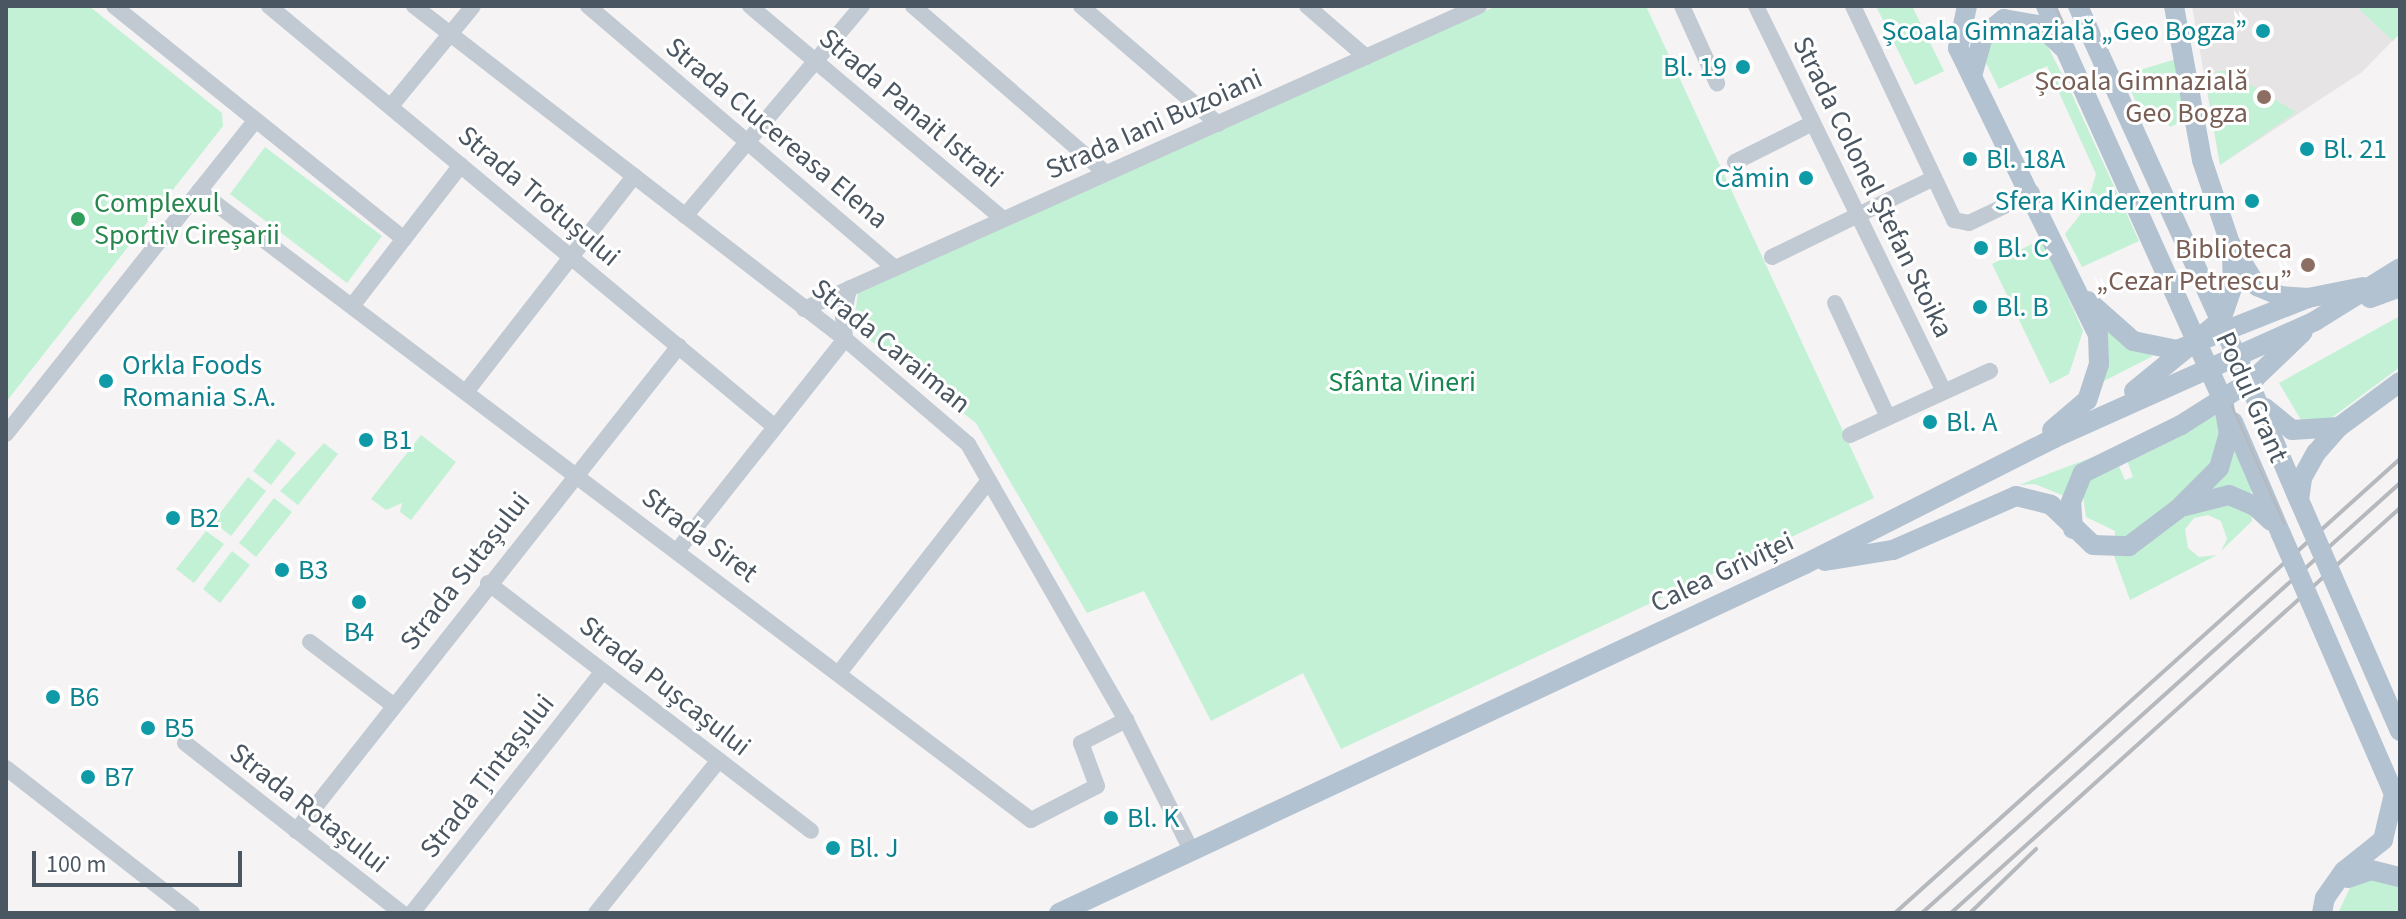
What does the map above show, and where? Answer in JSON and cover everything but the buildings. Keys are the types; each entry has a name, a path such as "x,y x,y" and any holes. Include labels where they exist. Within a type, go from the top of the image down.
{"main road":[{"path":"1967,6 1958,48 2080,292 2099,344 2093,387 2087,400 2024,452"},
{"name":"Podul Grant","path":"2046,6 2223,400 2397,803"},
{"name":"Podul Grant","path":"2078,6 2253,392 2400,731"},
{"path":"2091,6 2094,42"},
{"path":"2102,415 2192,348 2227,310 2234,271 2230,243 2202,160 2173,10"},
{"path":"1972,76 1983,36 2004,19 2039,25 2065,49"},
{"path":"2230,243 2257,286 2280,296 2308,298"},
{"name":"Calea Griviței","path":"1059,913 1805,564 2102,415 2324,316 2400,268"},
{"path":"2080,292 2133,341 2164,350 2192,348 2308,298 2375,284"},
{"path":"2073,529 2071,502 2083,473 2181,425 2255,378 2324,316 2400,287"},
{"path":"2299,500 2308,465 2339,427 2400,382"},
{"path":"2253,392 2273,419 2292,430 2339,427"},
{"path":"1805,564 1893,550 2016,496 2051,505 2093,545 2129,546 2178,509 2224,458 2229,434 2223,400"},
{"path":"2178,509 2229,495 2255,506 2281,534"},
{"path":"2322,913 2333,885 2383,840 2397,803"},
{"path":"2333,885 2371,870 2400,877"}],"street":[{"path":"114,6 133,12 255,121 404,239"},
{"name":"Strada Trotușului","path":"269,6 775,427"},
{"name":"Strada Caraiman","path":"414,6 845,339 945,421 968,444 1126,720 1191,850"},
{"path":"391,106 473,6"},
{"name":"Strada Clucereasa Elena","path":"588,6 895,268"},
{"name":"Strada Panait Istrati","path":"750,6 1003,219"},
{"path":"685,216 862,6"},
{"path":"913,6 1106,173"},
{"path":"1081,6 1218,124"},
{"path":"1307,6 1366,57"},
{"name":"Strada Iani Buzoiani","path":"804,309 1479,6"},
{"path":"1682,6 1717,83"},
{"name":"Strada Colonel Ștefan Stoika","path":"1756,6 1944,391"},
{"path":"1853,6 1954,220 1961,224 2032,193"},
{"path":"6,434 255,121"},
{"path":"1735,162 1811,124"},
{"path":"352,306 461,165"},
{"path":"466,392 634,176"},
{"path":"1772,257 1934,178"},
{"name":"Strada Siret","path":"199,191 1031,820 1097,786 1081,743 1126,720"},
{"path":"677,551 845,339 843,317 849,289"},
{"path":"1835,303 1888,417"},
{"name":"Strada Sutașului","path":"296,831 488,583 679,346"},
{"path":"1850,435 1990,371"},
{"path":"839,673 989,480"},
{"name":"Strada Pușcașului","path":"488,583 811,831"},
{"path":"310,642 393,705"},
{"name":"Strada Țintașului","path":"412,913 603,671"},
{"name":"Strada Rotașului","path":"185,743 402,913"},
{"path":"596,913 719,760"},
{"path":"6,768 192,913"}],"shaded area":[{"name":"Școala Gimnazială Geo Bogza","path":"2192,6 2400,6 2400,33 2362,72 2220,165"}],"green space":[{"name":"Complexul Sportiv Cireșarii","path":"6,6 89,6 222,113 223,126 6,402"},
{"name":"Sfânta Vineri","path":"1496,6 1646,6 1874,498 1341,749 1303,673 1211,721 1144,591 1087,613 976,423 853,327 858,293"},
{"path":"1876,6 1912,6 1944,71 1915,85"},
{"path":"2356,6 2400,6 2400,33 2393,41"},
{"path":"2025,25 2046,43 2139,241 2082,267 2065,234 2086,207 2096,174 2047,66 1999,89 1985,61 1995,30"},
{"path":"2176,59 2185,120 2170,127 2164,116 2146,125 2124,75"},
{"path":"2218,71 2228,71 2296,112 2220,165 2206,82"},
{"path":"265,147 382,236 347,283 230,194"},
{"path":"2042,239 2083,331 2069,374 2050,384 1992,264"},
{"path":"2400,316 2400,367 2330,419 2304,425 2279,383"},
{"path":"2105,329 2131,346 2153,356 2102,382"},
{"path":"2218,414 2251,486 2252,521 2221,551 2227,539 2221,521 2208,515 2194,518 2185,529 2188,548 2199,557 2217,555 2130,600 2114,556 2115,531 2086,517 2082,489 2095,472 2118,464 2125,480 2133,477 2127,460"},
{"path":"421,435 456,462 411,520 400,512 402,503 386,510 371,499"},
{"path":"278,439 296,453 271,485 253,471"},
{"path":"324,443 338,454 298,505 280,491"},
{"path":"2093,457 2064,496 2035,484 2019,485"},
{"path":"248,477 266,491 231,536 213,522"},
{"path":"274,498 292,512 256,557 239,543"},
{"path":"206,531 224,544 194,583 176,569"},
{"path":"232,551 250,565 220,603 203,589"},
{"path":"2373,878 2400,887 2400,913 2338,913 2350,888"}],"tram line":[{"path":"2055,6 2400,786"}],"railway":[{"path":"1895,913 2400,459"},
{"path":"1922,913 2400,483"},
{"path":"1951,913 2400,508"},
{"path":"1970,913 2036,849"}],"place":[{"name":"Școala Gimnazială „Geo Bogza”","path":"2263,31"},
{"name":"Bl. 19","path":"1743,67"},
{"name":"Școala Gimnazială Geo Bogza","path":"2264,97"},
{"name":"Bl. 21","path":"2307,149"},
{"name":"Bl. 18A","path":"1970,159"},
{"name":"Cămin","path":"1806,178"},
{"name":"Sfera Kinderzentrum","path":"2252,201"},
{"name":"Complexul Sportiv Cireșarii","path":"78,219"},
{"name":"Bl. C","path":"1981,248"},
{"name":"Biblioteca „Cezar Petrescu”","path":"2308,265"},
{"name":"Bl. B","path":"1980,307"},
{"name":"Orkla Foods Romania S.A.","path":"106,381"},
{"name":"Bl. A","path":"1930,422"},
{"name":"B1","path":"366,440"},
{"name":"B2","path":"173,518"},
{"name":"B3","path":"282,570"},
{"name":"B4","path":"359,602"},
{"name":"B6","path":"53,697"},
{"name":"B5","path":"148,728"},
{"name":"B7","path":"88,777"},
{"name":"Bl. K","path":"1111,818"},
{"name":"Bl. J","path":"833,848"}]}
